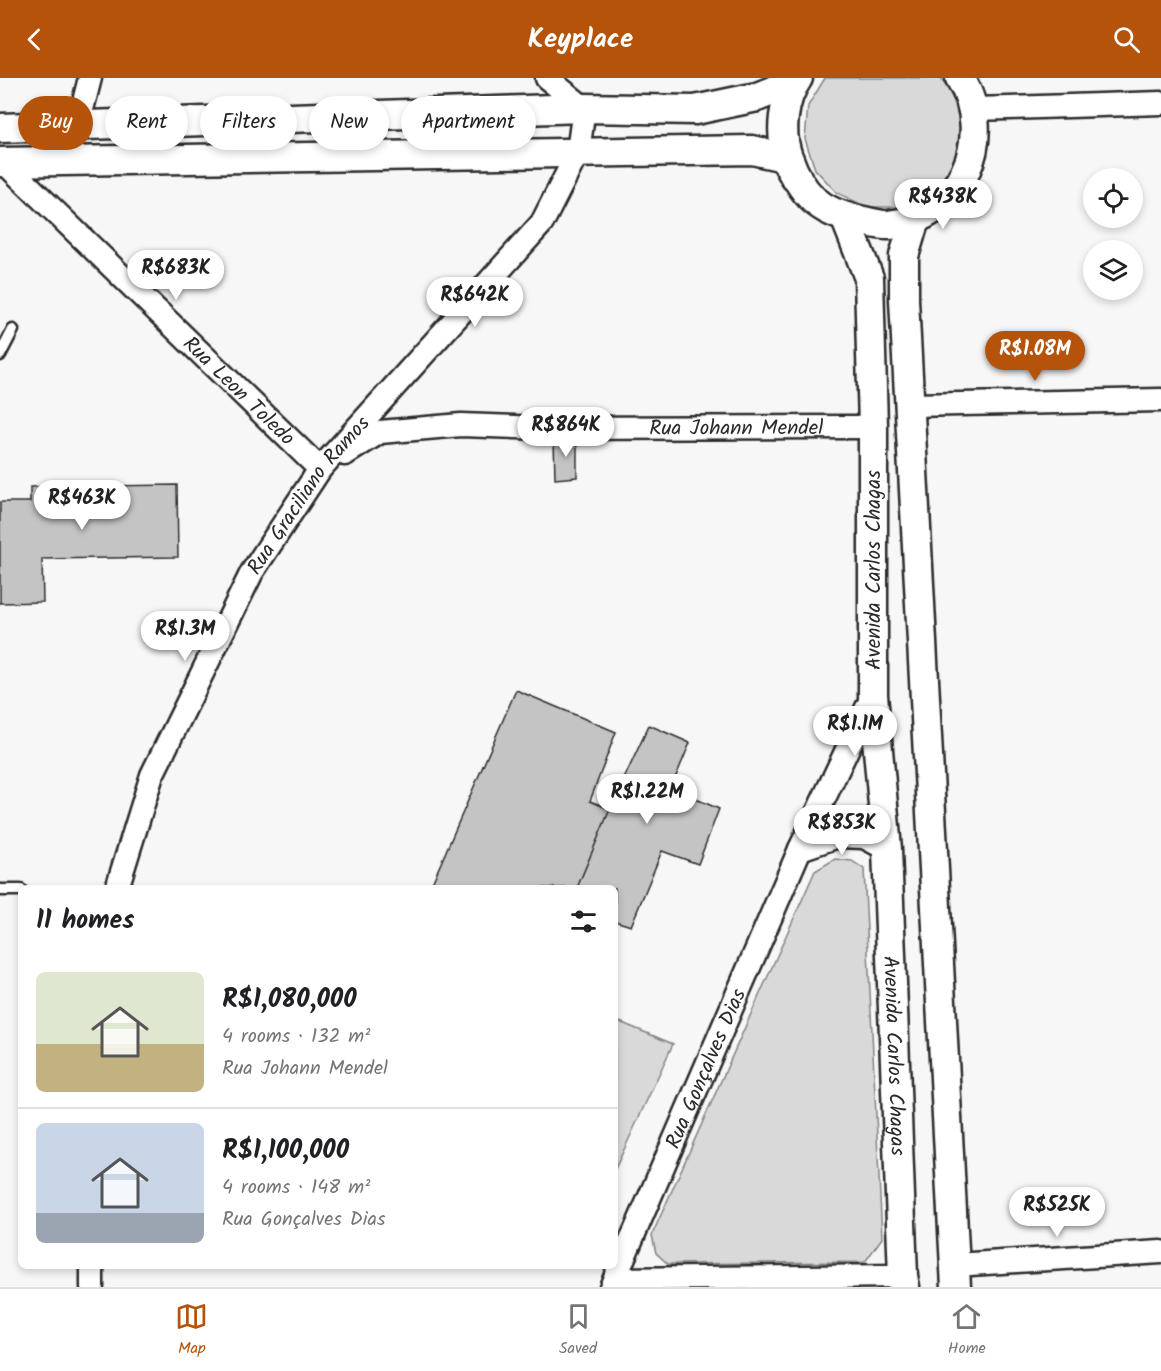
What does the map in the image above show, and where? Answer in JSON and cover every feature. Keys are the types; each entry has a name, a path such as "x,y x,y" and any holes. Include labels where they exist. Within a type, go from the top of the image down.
{"street":[{"path":"85,96 90,78"},
{"path":"547,78 584,108"},
{"path":"2,162 752,150 784,157 795,177 812,198 833,214 888,225 915,219 944,202 963,179 974,152 975,109 960,78"},
{"path":"93,124 584,108 695,110 757,97 796,80"},
{"path":"795,177 784,146 784,113 796,80"},
{"path":"975,109 1161,103"},
{"name":"Rua Graciliano Ramos","path":"118,885 152,775 252,572 320,469 542,223 578,152 584,108"},
{"path":"0,128 18,127"},
{"name":"Rua Leon Toledo","path":"2,162 320,469"},
{"name":"Avenida Carlos Chagas","path":"845,217 869,278 873,427 873,696 887,849 904,1281"},
{"name":"Avenida Carlos Chagas","path":"915,219 904,256 904,300 955,1276"},
{"path":"910,405 1161,400"},
{"name":"Rua Johann Mendel","path":"320,469 380,432 461,425 543,428 873,427"},
{"name":"Rua Gonçalves Dias","path":"613,1283 800,849 873,696"},
{"path":"800,849 838,836 864,837 887,849"},
{"path":"955,1276 1161,1252"},
{"path":"92,1269 92,1287"},
{"path":"613,1283 904,1281"}],"lane":[{"path":"0,354 13,330"},
{"path":"0,890 18,890"}],"shaded area":[{"path":"825,78 941,78 958,107 961,139 951,170 929,194 899,207 867,207 837,193 815,169 805,139 808,106"},
{"path":"835,859 852,861 864,869 882,1238 865,1262 668,1264 656,1253 652,1235 815,871"},
{"path":"618,1021 673,1044 618,1163"}],"building":[{"path":"577,438 577,477 555,479 554,439"},
{"path":"177,485 178,557 42,559 43,602 0,603 0,502 30,502 30,487"},
{"path":"516,690 616,732 590,801 610,809 578,885 431,885"},
{"path":"649,725 690,743 671,788 719,809 698,864 662,851 631,926 618,922 618,885 578,885"}]}
